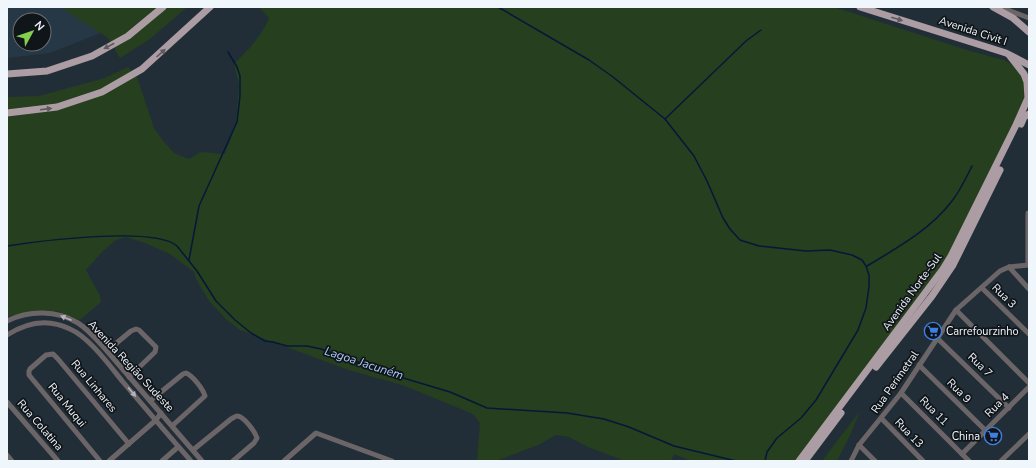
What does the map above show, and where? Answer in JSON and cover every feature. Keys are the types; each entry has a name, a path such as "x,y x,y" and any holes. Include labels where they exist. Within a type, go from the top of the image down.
{"main road":[{"path":"7,74 47,70 92,56 128,36 163,7"},
{"path":"7,113 57,107 102,92 142,69 210,7"},
{"name":"Avenida Civit I","path":"860,7 987,47 1029,65"},
{"path":"993,7 1013,18 1029,32"},
{"name":"Avenida Norte-Sul","path":"799,461 943,269 951,256 1016,126 1028,98 1028,82 1024,74 1010,56"},
{"name":"Avenida Norte-Sul","path":"805,461 932,296 953,264 1024,117 1029,114"}],"street":[{"path":"1000,7 1029,18"},
{"path":"1013,18 1029,27"},
{"path":"1009,267 1028,265 1028,213"},
{"path":"1009,267 1029,290"},
{"name":"Rua Perimetral","path":"851,461 859,445 901,393 956,310 1000,271 1009,267"},
{"name":"Rua 3","path":"982,288 1029,334"},
{"path":"956,310 1029,383"},
{"name":"Avenida Região Sudeste","path":"7,321 24,315 47,313 61,316 78,323 107,351 202,461"},
{"name":"Avenida Região Sudeste","path":"7,335 20,327 35,322 44,322 63,326 75,331 83,337 119,376 191,461"},
{"path":"107,351 134,329 139,330 156,347 156,351 129,377"},
{"name":"Rua 7","path":"937,338 1009,408"},
{"name":"Rua Linhares","path":"38,361 48,354 55,356 129,444"},
{"name":"Rua Muqui","path":"38,361 29,371 30,375 100,461"},
{"name":"Rua 9","path":"919,366 986,431"},
{"path":"119,376 125,372"},
{"path":"150,401 185,373 190,375 204,392 205,397 172,426"},
{"name":"Rua 4","path":"962,454 1029,387"},
{"name":"Rua 11","path":"901,393 969,461"},
{"name":"Rua Colatina","path":"7,402 58,461"},
{"path":"109,461 156,420 161,413"},
{"path":"193,450 235,417 240,417 248,424 257,438 254,443 233,461"},
{"name":"Rua 13","path":"881,418 923,461"},
{"path":"286,460 316,433 392,461"},
{"path":"1001,461 1029,434"},
{"path":"859,445 875,461"},
{"path":"162,461 178,447"},
{"path":"7,455 12,461"}],"shaded area":[{"path":"7,7 62,7 103,32 50,53 7,58"}],"green space":[{"path":"60,7 187,7 150,39 120,58 108,38"},
{"path":"259,7 834,7 970,51 1004,60 1013,65 1024,77 1026,101 955,244 931,283 797,461 692,461 674,454 671,461 625,461 588,447 569,437 556,435 538,445 496,461 477,461 480,423 473,414 405,386 349,370 240,330 226,319 209,301 196,279 194,272 170,254 145,243 126,237 116,240 102,252 86,270 100,296 101,302 80,320 56,311 12,315 7,318 7,97 39,96 105,78 128,67 137,77 154,128 174,153 189,159 201,152 225,154 236,123 239,85 234,64 258,37 269,18"},
{"path":"860,411 837,461 822,461"}],"waterway":[{"path":"498,7 589,60 613,77 665,119 694,156 723,218 740,240 759,246 806,251 830,250 852,255 862,260 866,266 869,275 869,287 866,308 858,330 816,400 801,418 777,438 767,452 765,461"},
{"path":"665,119 746,41 761,30"},
{"name":"Lagoa Jacuném","path":"189,260 199,206 237,122 240,96 240,76 237,67 228,52"},
{"path":"867,266 912,238 934,221 955,197 972,166"},
{"name":"Lagoa Jacuném","path":"7,246 44,241 95,237 122,236 164,240 177,246 197,271 216,301 235,320 251,333 265,341 287,346 307,346 321,349 400,377 450,392 487,408 567,413 604,419 629,427 674,446 736,461"}],"place":[{"name":"Carrefourzinho","path":"933,331"},
{"name":"China","path":"993,436"}]}
